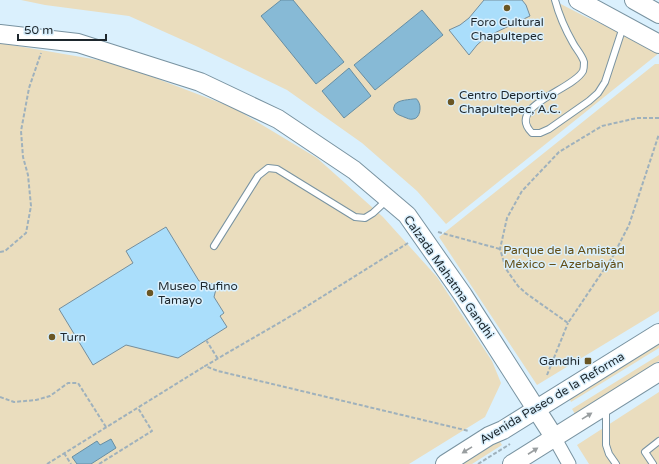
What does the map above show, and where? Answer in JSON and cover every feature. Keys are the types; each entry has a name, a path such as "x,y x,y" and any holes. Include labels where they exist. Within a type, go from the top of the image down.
{"street":[{"path":"578,0 659,44"},
{"path":"637,1 659,14"},
{"path":"624,25 631,21 659,31"},
{"name":"Calzada Mahatma Gandhi","path":"0,34 78,44 200,82 278,119 354,170 407,215 463,295 554,437"},
{"name":"Avenida Paseo de la Reforma","path":"445,464 489,436 503,430 659,333"},
{"path":"508,456 554,437 659,372"},
{"path":"554,437 569,464"}],"lane":[{"path":"555,0 558,12 566,30 584,61 584,69 579,77 535,105 528,112 525,120 527,127 532,133 540,133 549,129 598,93 604,82 624,25"},
{"path":"214,246 258,176 268,168 276,169 355,217 365,218 373,213 388,198"},
{"path":"606,405 606,445 608,454 616,464"},
{"path":"653,464 645,452 659,441"}],"path":[{"path":"0,252 5,251 26,233 31,206 28,175 23,157 21,131 29,88 45,39"},
{"path":"568,323 527,294 518,286 506,269 500,249 508,218 522,191 559,152 602,126 637,118 659,118"},
{"path":"547,374 568,323 614,256 629,225 659,134"},
{"path":"47,464 205,366 296,314 421,235 434,231 500,249"},
{"path":"206,340 218,359"},
{"path":"205,366 226,373 489,436"},
{"path":"0,397 14,402 36,400 50,396 68,383 78,383 106,427"},
{"path":"99,464 152,431 138,408"},
{"path":"64,453 71,464"},
{"path":"478,464 508,456"}],"green space":[{"name":"Centro Deportivo Chapultepec, A.C.","path":"21,0 553,0 584,16 659,50 659,53 446,224 417,191 362,143 287,90 196,46 129,16 45,5"},
{"path":"0,43 116,63 234,108 317,158 383,217 437,277 492,361 501,383 485,417 409,464 0,464"},
{"name":"Parque de la Amistad México – Azerbaiyán","path":"655,64 659,64 659,311 537,385 439,237"},
{"path":"659,342 659,348 571,402 569,398"},
{"path":"659,355 659,361 575,414 572,409"},
{"path":"659,392 659,464 589,464 577,445"},
{"path":"499,440 502,445 472,464 461,464"}],"water":[{"path":"281,0 293,0 344,62 316,84 261,16"},
{"path":"422,10 443,35 375,90 354,65"},
{"path":"349,68 371,96 344,118 322,91"},
{"path":"416,99 420,106 420,112 417,117 408,119 395,112 394,108 397,103"},
{"path":"111,439 116,448 91,464 77,464 72,457 97,441 100,445"}],"building":[{"path":"484,0 522,0 526,5 530,16 486,37 469,55 449,30 460,25 469,18"},
{"name":"Museo Rufino Tamayo","path":"166,227 199,281 217,285 214,297 224,313 220,316 227,327 178,358 126,345 93,365 59,309 133,263 126,251"}],"place":[{"name":"Foro Cultural Chapultepec","path":"507,8"},
{"name":"Centro Deportivo Chapultepec, A.C.","path":"451,102"},
{"name":"Museo Rufino Tamayo","path":"150,293"},
{"name":"Turn","path":"52,337"},
{"name":"Gandhi","path":"588,361"}]}
